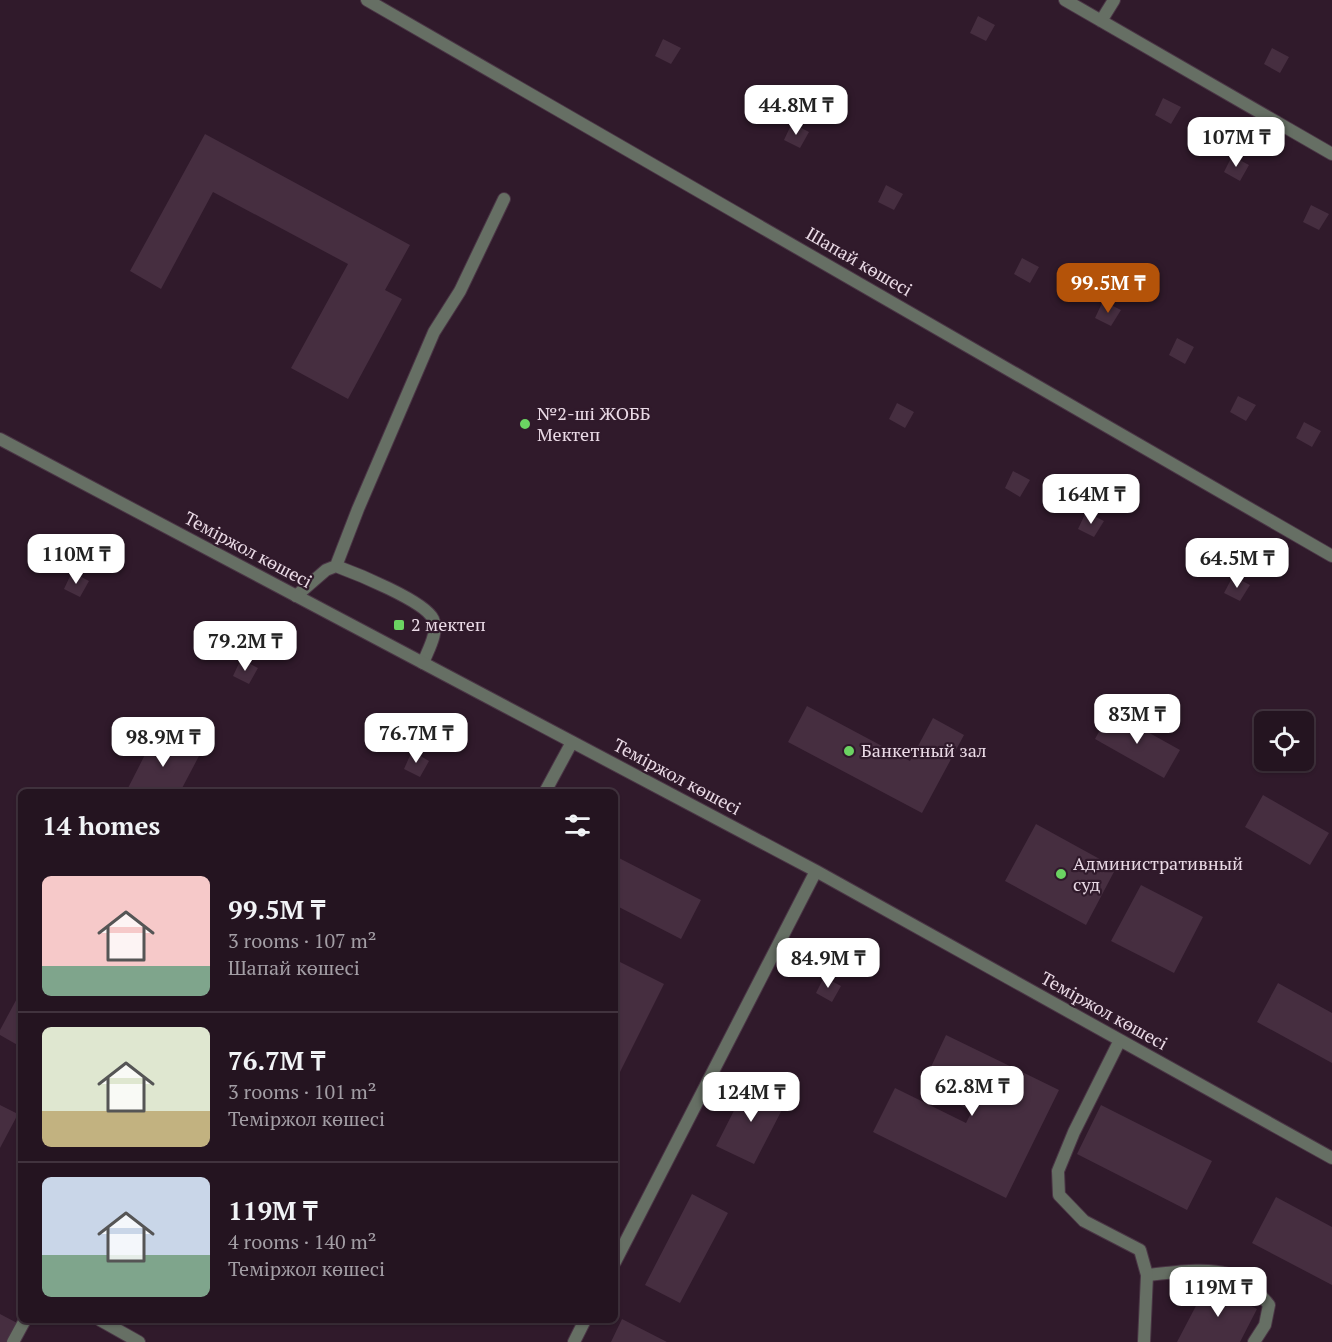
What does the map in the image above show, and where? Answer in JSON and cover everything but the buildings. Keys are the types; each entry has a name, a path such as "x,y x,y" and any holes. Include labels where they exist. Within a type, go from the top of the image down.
{"street":[{"name":"Шапай көшесі","path":"367,0 1332,556"},
{"path":"1065,0 1332,154"},
{"path":"1101,21 1114,0"},
{"path":"336,566 434,332 460,291 504,199"},
{"name":"Теміржол көшесі","path":"0,439 816,872 1332,1158"},
{"path":"296,596 326,570 336,566 354,572 426,609 433,619 434,632 423,663"},
{"path":"547,789 572,742"},
{"path":"618,1256 816,872"},
{"path":"1120,1040 1074,1132 1058,1171 1059,1195 1084,1221 1140,1250 1147,1275 1144,1342"},
{"path":"1147,1275 1192,1271 1228,1274 1258,1292 1269,1305 1265,1325 1254,1342"},
{"path":"13,1342 23,1323"},
{"path":"105,1323 139,1342"},
{"path":"574,1342 584,1323"}],"place":[{"name":"№2-ші ЖОББ Мектеп","path":"525,424"},
{"name":"2 мектеп","path":"399,625"},
{"name":"Банкетный зал","path":"849,751"},
{"name":"Административный суд","path":"1061,874"}]}
